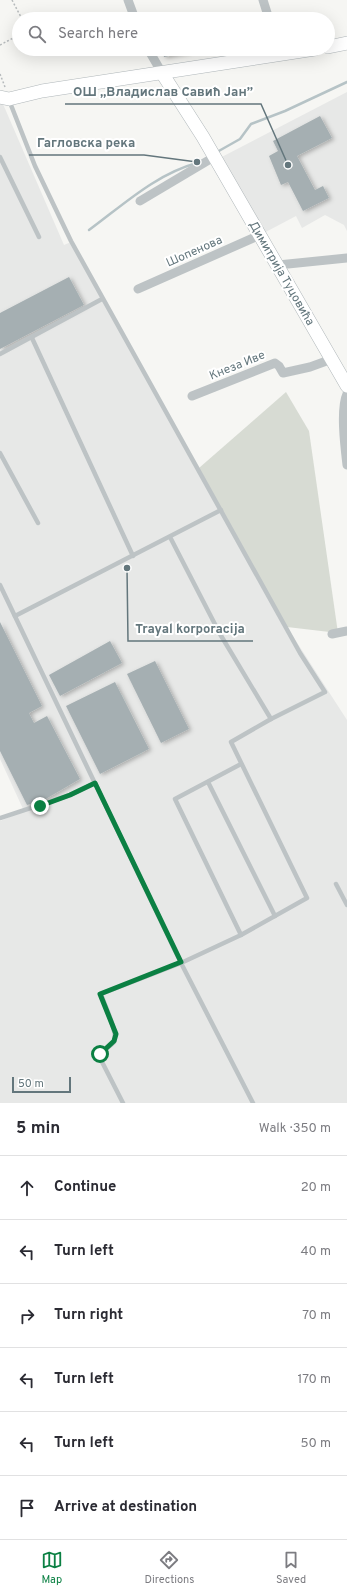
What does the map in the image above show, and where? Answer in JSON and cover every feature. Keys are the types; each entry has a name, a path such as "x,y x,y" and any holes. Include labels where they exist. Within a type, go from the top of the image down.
{"street":[{"path":"128,0 132,12"},
{"path":"263,0 267,12"},
{"path":"335,46 347,43"},
{"path":"152,56 162,73"},
{"path":"3,100 42,91 162,73 258,56"},
{"name":"Димитрија Туцовића","path":"162,73 203,137 347,386"},
{"path":"140,201 215,158"},
{"name":"Шопенова","path":"138,289 260,235"},
{"path":"278,265 347,258"},
{"name":"Кнеза Иве","path":"192,396 275,363 279,366 283,373 310,367 332,359"},
{"path":"347,394 345,401 344,428 347,465"},
{"path":"332,634 347,631"}],"lane":[{"path":"3,100 71,242 102,299 300,653 325,692 271,719 231,742 307,898 241,935 150,975 100,994 116,1034 114,1041 104,1050 100,1058 123,1103"},
{"path":"0,158 39,237"},
{"path":"0,354 102,299"},
{"path":"32,338 133,556"},
{"path":"0,453 38,523"},
{"path":"15,616 221,510"},
{"path":"170,537 220,634 271,719"},
{"path":"0,585 181,962 252,1103"},
{"path":"241,764 175,799 241,935"},
{"path":"208,782 275,916"},
{"path":"0,818 70,795 95,783"},
{"path":"336,884 347,905"}],"path":[{"path":"12,0 18,12"},
{"path":"0,45 12,38"},
{"path":"0,74 3,100"}],"shaded area":[{"path":"347,92 347,231 344,225 325,215 302,228 296,216 260,235 216,160"},
{"path":"0,104 3,104 64,245 71,242 287,627 347,720 347,1103 0,1103 0,821 24,811 0,759"},
{"path":"286,392 309,431 338,633 287,627 199,468"}],"building":[{"path":"320,116 332,138 297,156 315,190 323,186 329,198 303,211 288,182 281,185 269,156 278,151 273,141"},
{"path":"69,277 84,305 0,349 0,313"},
{"path":"0,622 42,706 29,713 34,723 47,716 80,779 44,800 27,805 0,751"},
{"path":"110,641 122,663 60,696 49,675"},
{"path":"155,661 189,729 161,743 127,674"},
{"path":"115,682 149,749 100,774 66,706"}],"waterway":[{"path":"217,152 240,139 251,124 285,111 347,82"},
{"path":"89,230 154,182 182,168 197,163"}],"place":[{"name":"Гагловска река","path":"197,162"},
{"name":"ОШ „Владислав Савић Јан”","path":"288,165"},
{"name":"Trayal korporacija","path":"127,568"}],"route":[{"path":"40,806 70,795 95,783 181,962 100,994 116,1034 114,1041 100,1054"}]}
